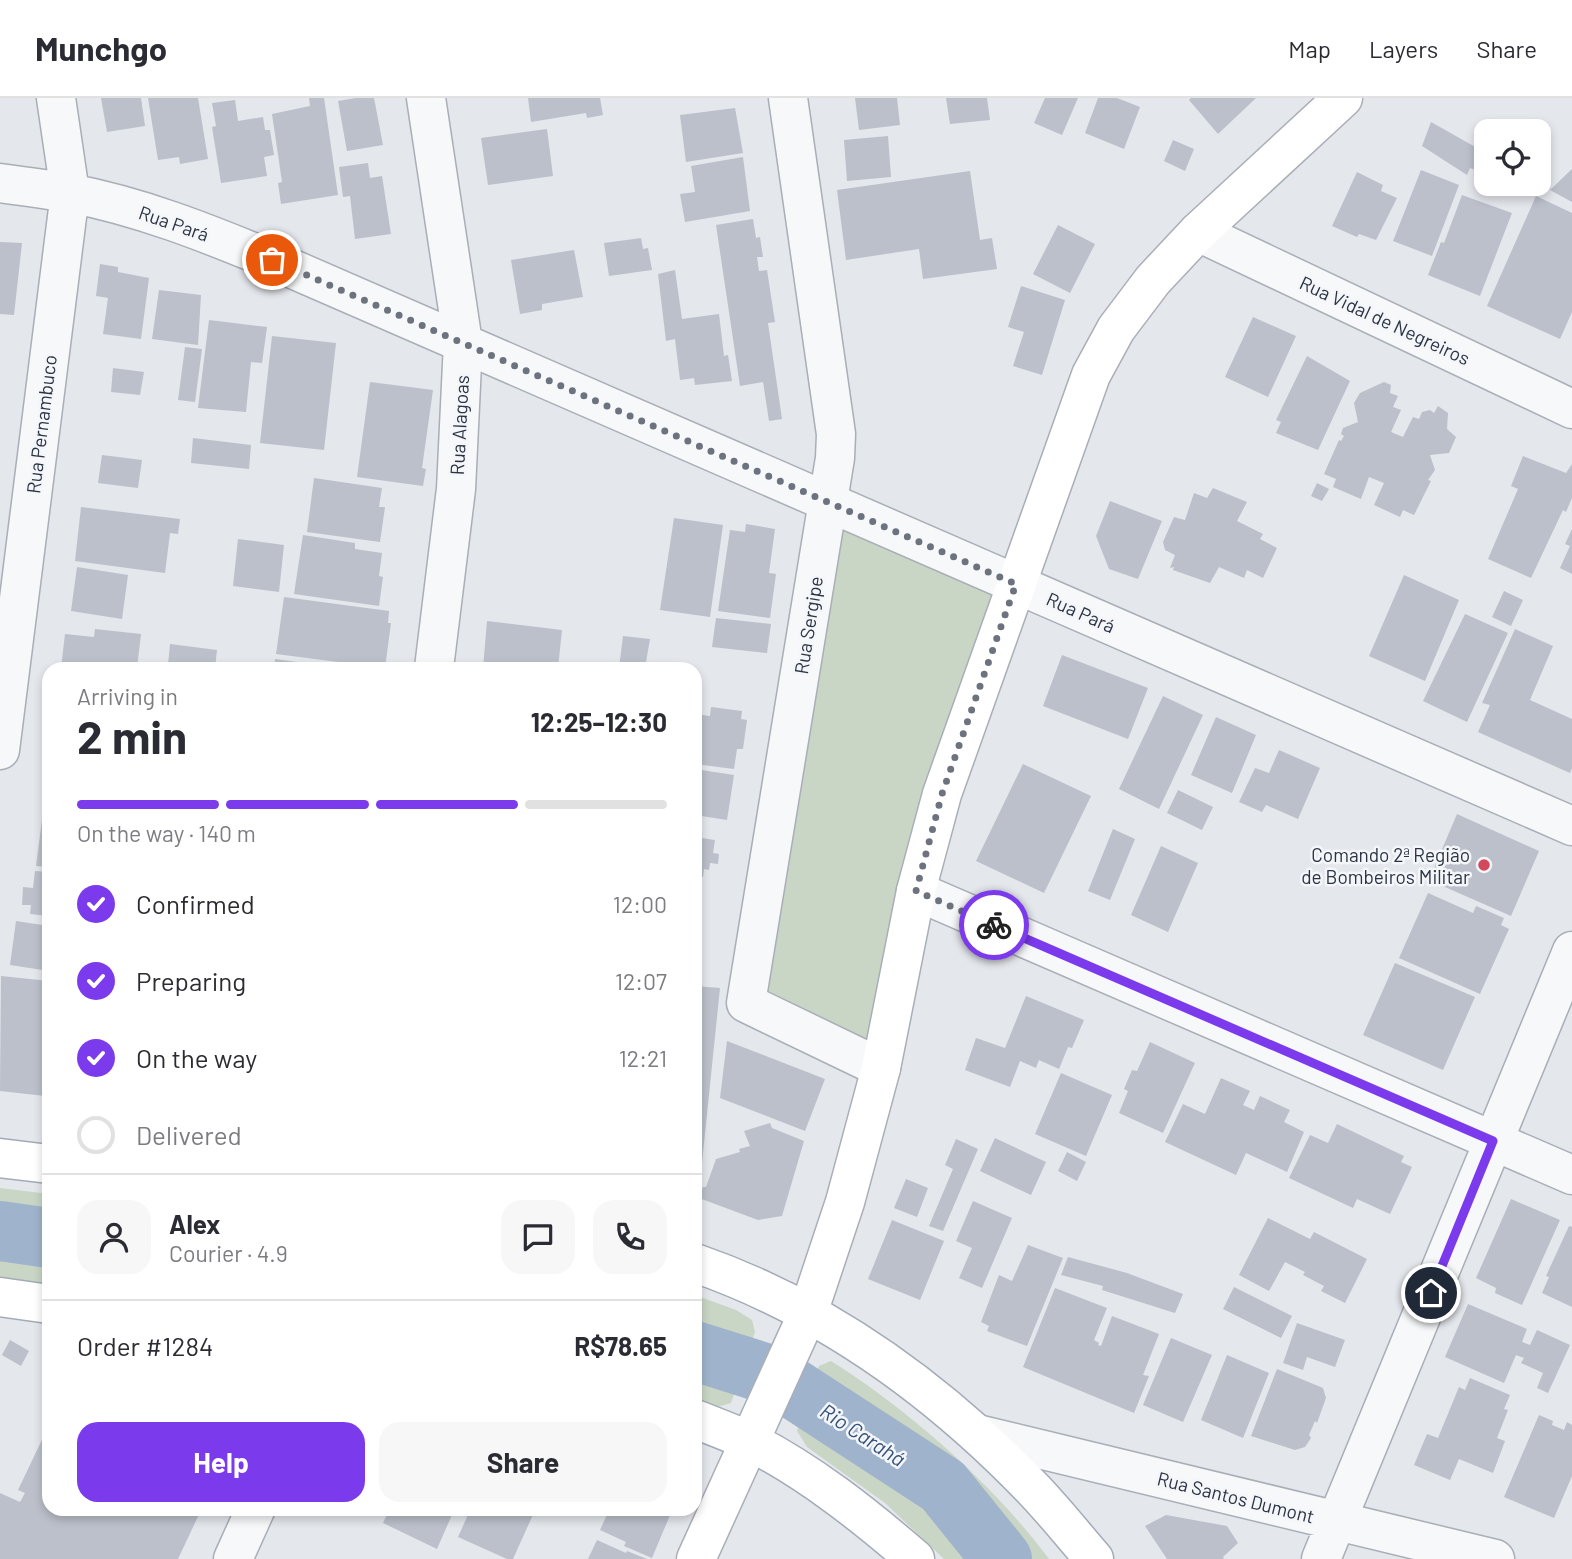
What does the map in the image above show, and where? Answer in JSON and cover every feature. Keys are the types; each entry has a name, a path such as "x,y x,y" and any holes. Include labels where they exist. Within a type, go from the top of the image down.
{"main road":[{"path":"696,1559 801,1327 845,1202 881,1068 916,891 942,794 1091,375 1116,330 1153,280 1198,232 1343,98"},
{"path":"0,1158 42,1163"},
{"path":"702,1265 737,1278 801,1327 866,1347 920,1387 977,1434 1034,1491 1094,1559"},
{"path":"0,1297 42,1303"},
{"path":"702,1420 756,1425 799,1470 867,1517 915,1559"}],"street":[{"name":"Rua Pernambuco","path":"0,750 70,193 56,98"},
{"name":"Rua Alagoas","path":"426,98 463,343 456,489 435,662"},
{"name":"Rua Sergipe","path":"788,98 836,434 828,502 746,1003 881,1068"},
{"name":"Rua Pará","path":"0,183 70,193 131,208 204,232 1572,826"},
{"name":"Rua Vidal de Negreiros","path":"1198,232 1572,409"},
{"path":"916,891 1572,1175"},
{"path":"1321,1559 1572,951"},
{"name":"Rua Santos Dumont","path":"977,1434 1495,1559"},
{"path":"233,1559 252,1516"}],"green space":[{"path":"834,512 1008,589 877,1055 758,996"},
{"path":"0,1188 42,1193 42,1284 0,1279"},
{"path":"702,1298 736,1310 752,1320 755,1332 731,1403 717,1407 702,1402"},
{"path":"831,1361 890,1402 949,1451 1003,1504 1049,1559 944,1559 885,1503 807,1447 797,1431 819,1366"}],"building":[{"path":"101,98 141,98 145,126 107,132"},
{"path":"148,98 198,98 208,159 180,164 179,157 158,160"},
{"path":"309,98 324,98 338,195 281,204 278,183 282,182 272,114 310,106"},
{"path":"374,98 383,145 347,151 338,101"},
{"path":"528,98 600,98 603,115 587,118 586,113 531,122"},
{"path":"855,98 897,98 900,125 859,130"},
{"path":"946,98 987,98 990,120 950,124"},
{"path":"1045,98 1078,98 1062,135 1034,123"},
{"path":"1098,98 1117,98 1140,107 1124,149 1085,133"},
{"path":"1256,98 1218,134 1189,100"},
{"path":"235,100 238,121 263,117 265,130 270,130 274,155 264,157 267,176 221,183 212,127 216,126 212,103"},
{"path":"735,108 743,153 686,162 680,115"},
{"path":"1431,122 1474,146 1474,170 1470,168 1467,175 1422,146"},
{"path":"547,129 553,176 488,185 481,138"},
{"path":"888,136 891,177 847,181 844,140"},
{"path":"1173,140 1194,149 1185,171 1164,161"},
{"path":"743,157 750,211 685,222 680,194 695,192 691,166"},
{"path":"368,163 370,178 382,176 391,234 355,239 350,196 343,197 339,167"},
{"path":"1572,169 1572,202 1551,189"},
{"path":"1421,170 1459,185 1432,256 1393,241"},
{"path":"970,171 980,240 992,238 997,269 923,279 919,249 846,260 837,190"},
{"path":"1357,172 1383,185 1381,191 1397,198 1376,240 1359,234 1357,237 1332,226"},
{"path":"1462,195 1512,213 1480,296 1428,275 1441,242 1444,243"},
{"path":"1536,196 1572,213 1572,312 1560,339 1487,306"},
{"path":"753,219 756,238 760,237 763,257 757,257 759,271 767,270 775,322 768,323 782,419 769,421 763,382 740,386 716,225"},
{"path":"1058,225 1095,244 1070,293 1033,274"},
{"path":"641,238 643,249 648,248 652,270 609,276 604,243"},
{"path":"0,242 22,243 14,315 0,314"},
{"path":"574,250 583,297 542,304 542,310 520,314 511,260"},
{"path":"100,264 118,267 118,272 149,278 141,339 103,334 108,298 96,296"},
{"path":"675,270 682,319 719,314 724,356 728,355 732,381 695,385 694,378 680,380 675,339 666,341 658,274"},
{"path":"1021,286 1065,300 1042,375 1013,366 1024,332 1008,327"},
{"path":"159,290 201,295 198,345 152,339"},
{"path":"1253,317 1296,336 1268,397 1225,377"},
{"path":"209,320 267,327 262,363 251,362 246,412 198,408"},
{"path":"272,336 336,343 324,450 260,443"},
{"path":"185,347 202,349 195,402 178,400"},
{"path":"1307,356 1350,381 1318,450 1276,433 1281,422 1276,420"},
{"path":"113,368 144,372 140,395 111,392"},
{"path":"370,382 433,390 422,468 426,469 423,486 357,477"},
{"path":"1384,382 1391,385 1390,393 1398,396 1393,407 1401,410 1391,432 1403,437 1413,417 1419,419 1422,412 1430,410 1434,413 1438,406 1448,413 1447,429 1456,437 1449,453 1430,455 1435,470 1428,480 1431,481 1414,515 1403,510 1400,517 1374,505 1384,483 1369,477 1361,499 1333,487 1336,479 1324,474 1339,440 1344,436 1341,434 1343,428 1358,422 1354,403 1360,393"},
{"path":"193,438 251,445 249,469 191,463"},
{"path":"102,455 142,460 138,488 98,483"},
{"path":"1523,456 1566,473 1572,464 1572,498 1566,512 1563,510 1531,578 1488,559 1518,489 1511,486"},
{"path":"314,478 382,488 379,507 385,507 380,542 307,532"},
{"path":"1317,483 1329,489 1322,501 1311,496"},
{"path":"1213,488 1247,502 1237,521 1263,534 1260,539 1277,548 1263,578 1247,570 1244,578 1219,567 1210,583 1173,570 1174,567 1170,568 1175,555 1165,550 1163,542 1174,517 1185,520 1194,493 1207,498"},
{"path":"1110,501 1162,521 1138,579 1109,569 1096,536"},
{"path":"81,507 180,519 178,534 170,533 165,573 75,561"},
{"path":"674,518 723,525 710,617 660,610"},
{"path":"746,524 775,529 769,573 776,574 770,618 718,611 730,530 745,532"},
{"path":"1572,529 1572,574 1560,568 1570,546 1565,544"},
{"path":"303,535 355,543 355,549 382,553 379,576 383,577 379,606 294,594"},
{"path":"238,539 284,545 279,592 233,586"},
{"path":"77,567 128,575 122,619 71,611"},
{"path":"1404,575 1459,600 1425,681 1369,656"},
{"path":"1504,591 1523,600 1511,626 1492,617"},
{"path":"284,597 389,611 388,623 391,623 386,662 338,662 276,654"},
{"path":"1465,614 1508,633 1467,722 1423,701"},
{"path":"716,618 771,624 767,653 712,647"},
{"path":"487,621 562,630 559,662 484,662"},
{"path":"95,629 141,634 138,662 62,662 65,634 94,637"},
{"path":"1515,629 1553,646 1530,700 1572,719 1570,773 1478,732 1490,705 1482,703"},
{"path":"623,636 650,639 646,662 620,662"},
{"path":"170,644 217,650 216,662 168,662"},
{"path":"1062,655 1148,688 1128,739 1043,706"},
{"path":"275,659 297,662 275,662"},
{"path":"1163,696 1203,715 1159,809 1119,789"},
{"path":"711,707 742,711 741,719 747,720 743,749 737,749 734,769 702,765 702,715 710,716"},
{"path":"1216,717 1256,735 1232,793 1191,775"},
{"path":"1279,750 1320,768 1298,819 1266,805 1262,812 1239,802 1255,768 1269,773"},
{"path":"1023,764 1091,796 1044,893 976,861"},
{"path":"702,770 734,775 727,820 702,816"},
{"path":"1178,790 1213,807 1202,830 1167,813"},
{"name":"Comando 2ª Região de Bombeiros Militar","path":"1457,814 1539,851 1511,916 1429,880"},
{"path":"42,820 42,866 36,866"},
{"path":"1113,829 1135,839 1110,900 1088,891"},
{"path":"702,838 715,840 713,853 719,854 718,864 710,863 709,870 704,869 703,877"},
{"path":"1161,846 1198,863 1168,932 1131,915"},
{"path":"35,871 42,872 42,915 30,914 31,905 22,905 23,887 33,888"},
{"path":"1428,893 1473,913 1476,906 1504,918 1501,925 1509,929 1480,994 1399,958"},
{"path":"16,921 42,925 42,970 10,965"},
{"path":"1395,963 1475,997 1443,1070 1363,1035"},
{"path":"1,976 42,980 42,1096 0,1091"},
{"path":"702,987 720,988 702,1163"},
{"path":"1026,996 1084,1020 1059,1069 1039,1060 1036,1068 1020,1061 1010,1087 965,1070 976,1038 1005,1048"},
{"path":"727,1041 825,1079 805,1131 720,1098"},
{"path":"1150,1042 1195,1063 1163,1133 1119,1113 1128,1091 1124,1089 1132,1070 1137,1071"},
{"path":"1061,1073 1112,1095 1086,1156 1035,1134"},
{"path":"1221,1078 1250,1091 1243,1105 1254,1110 1260,1096 1290,1110 1284,1122 1304,1132 1287,1172 1246,1153 1236,1175 1165,1142 1183,1104 1205,1114"},
{"path":"770,1123 772,1128 804,1141 782,1216 758,1220 702,1199 702,1190 706,1187 716,1159 750,1146 744,1131"},
{"path":"1337,1124 1404,1156 1401,1162 1412,1167 1390,1214 1357,1199 1353,1208 1289,1178 1310,1135 1328,1143"},
{"path":"995,1138 1046,1162 1031,1195 980,1171"},
{"path":"956,1139 978,1149 943,1231 929,1226 953,1169 945,1165"},
{"path":"1067,1152 1086,1162 1077,1181 1058,1171"},
{"path":"906,1179 928,1188 917,1217 894,1208"},
{"path":"1511,1199 1560,1220 1522,1305 1495,1293 1496,1288 1476,1278"},
{"path":"973,1201 1012,1218 982,1288 959,1278 972,1248 956,1241"},
{"path":"1268,1218 1310,1239 1314,1232 1367,1259 1345,1303 1321,1291 1324,1286 1285,1262 1269,1291 1239,1275"},
{"path":"892,1220 944,1241 920,1300 868,1279"},
{"path":"1569,1226 1572,1227 1572,1307 1542,1293 1549,1277 1546,1276"},
{"path":"1028,1245 1063,1258 1027,1346 987,1331 989,1326 981,1322 999,1275 1012,1281"},
{"path":"1068,1257 1127,1273 1183,1294 1175,1313 1102,1290 1103,1286 1061,1275"},
{"path":"1234,1287 1292,1316 1281,1338 1223,1309"},
{"path":"1055,1288 1107,1308 1094,1340 1098,1345 1101,1346 1112,1316 1159,1334 1143,1375 1149,1376 1134,1413 1023,1367"},
{"path":"1468,1304 1527,1329 1522,1342 1530,1345 1537,1330 1570,1345 1548,1393 1537,1388 1543,1373 1521,1363 1524,1358 1516,1355 1504,1383 1445,1357"},
{"path":"1297,1323 1345,1340 1335,1367 1307,1357 1303,1370 1283,1363"},
{"path":"1171,1338 1212,1355 1183,1422 1143,1405"},
{"path":"10,1340 29,1351 21,1366 2,1355"},
{"path":"1227,1355 1269,1373 1243,1438 1201,1420"},
{"path":"1277,1369 1323,1388 1326,1398 1317,1423 1315,1421 1309,1435 1311,1438 1305,1447 1295,1450 1251,1436"},
{"path":"1470,1378 1510,1395 1504,1409 1508,1410 1497,1438 1505,1441 1493,1473 1459,1459 1450,1480 1414,1465 1427,1434 1438,1438 1459,1387 1465,1390"},
{"path":"1539,1415 1564,1430 1567,1422 1572,1425 1572,1476 1554,1518 1504,1497"},
{"path":"42,1440 42,1516 198,1516 178,1559 0,1559 0,1493 20,1502 25,1493 18,1490"},
{"path":"1166,1515 1227,1526 1238,1543 1224,1559 1167,1559 1145,1526"},
{"path":"386,1516 451,1516 437,1549 383,1523"},
{"path":"467,1516 532,1516 513,1559 507,1559 458,1537"},
{"path":"606,1516 670,1516 652,1558 624,1546 626,1542 600,1530"},
{"path":"597,1540 626,1553 627,1551 647,1559 588,1559"}],"waterway":[{"name":"Rio Carahá","path":"0,1231 42,1237"},
{"name":"Rio Carahá","path":"702,1353 774,1376 943,1486 1002,1559"}],"way so far":[{"path":"272,260 1016,584 942,794 916,891 994,925"}],"place":[{"name":"Comando 2ª Região de Bombeiros Militar","path":"1484,865"}],"route":[{"path":"994,925 1493,1141 1431,1293"}]}
